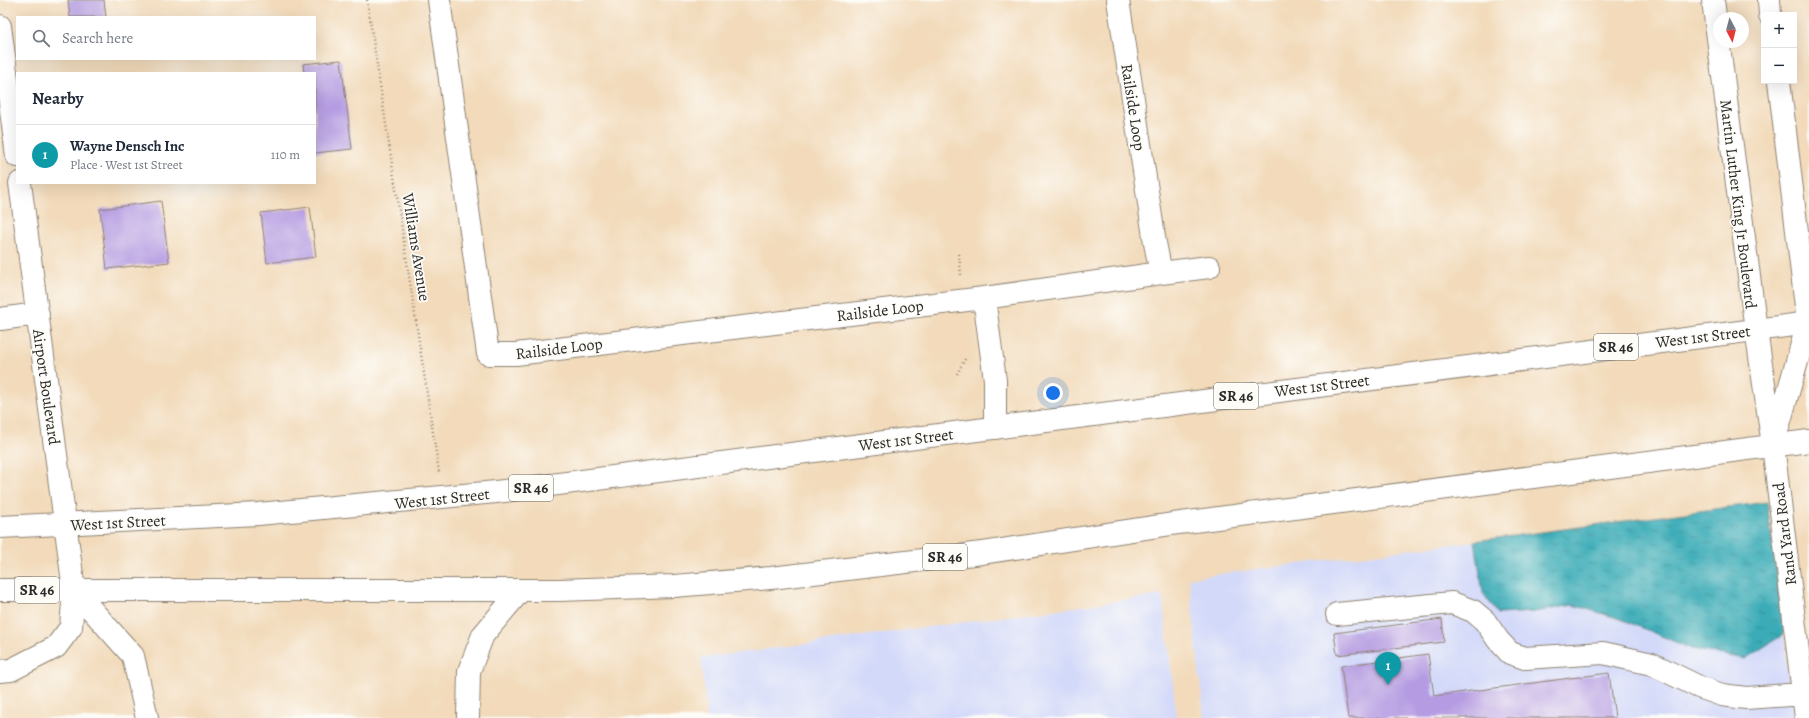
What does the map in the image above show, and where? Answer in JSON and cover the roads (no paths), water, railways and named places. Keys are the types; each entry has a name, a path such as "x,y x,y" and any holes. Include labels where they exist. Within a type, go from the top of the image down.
{"main road":[{"name":"Railside Loop","path":"439,0 488,354 516,354 984,298 1162,273 1155,243 1118,0"},
{"name":"Martin Luther King Jr Boulevard","path":"1713,0 1756,330 1773,445"},
{"path":"1769,0 1770,12"},
{"path":"0,26 16,148"},
{"path":"1773,445 1809,323 1778,84"},
{"name":"Airport Boulevard","path":"0,671 11,670 56,647 71,627 74,590 20,184"},
{"path":"1162,273 1209,267"},
{"path":"984,298 995,380 995,428"},
{"path":"0,319 38,314"},
{"name":"West 1st Street","path":"0,527 258,514 443,498 1809,323"},
{"name":"SR 46","path":"0,590 520,591 674,586 872,567 1172,524 1809,440"},
{"name":"Rand Yard Road","path":"1773,445 1800,596 1803,694 1806,718"},
{"path":"74,590 133,656 147,718"},
{"path":"468,717 469,672 483,635 520,591"},
{"path":"1337,614 1452,603 1473,611 1486,621 1498,640 1510,653 1525,658 1603,653 1652,664 1699,687 1722,695 1746,698 1803,694"}],"water":[{"path":"1767,502 1784,634 1745,659 1692,649 1621,619 1573,605 1534,612 1498,614 1483,593 1475,541"}],"place":[{"name":"Wayne Densch Inc","path":"1388,685"}]}
